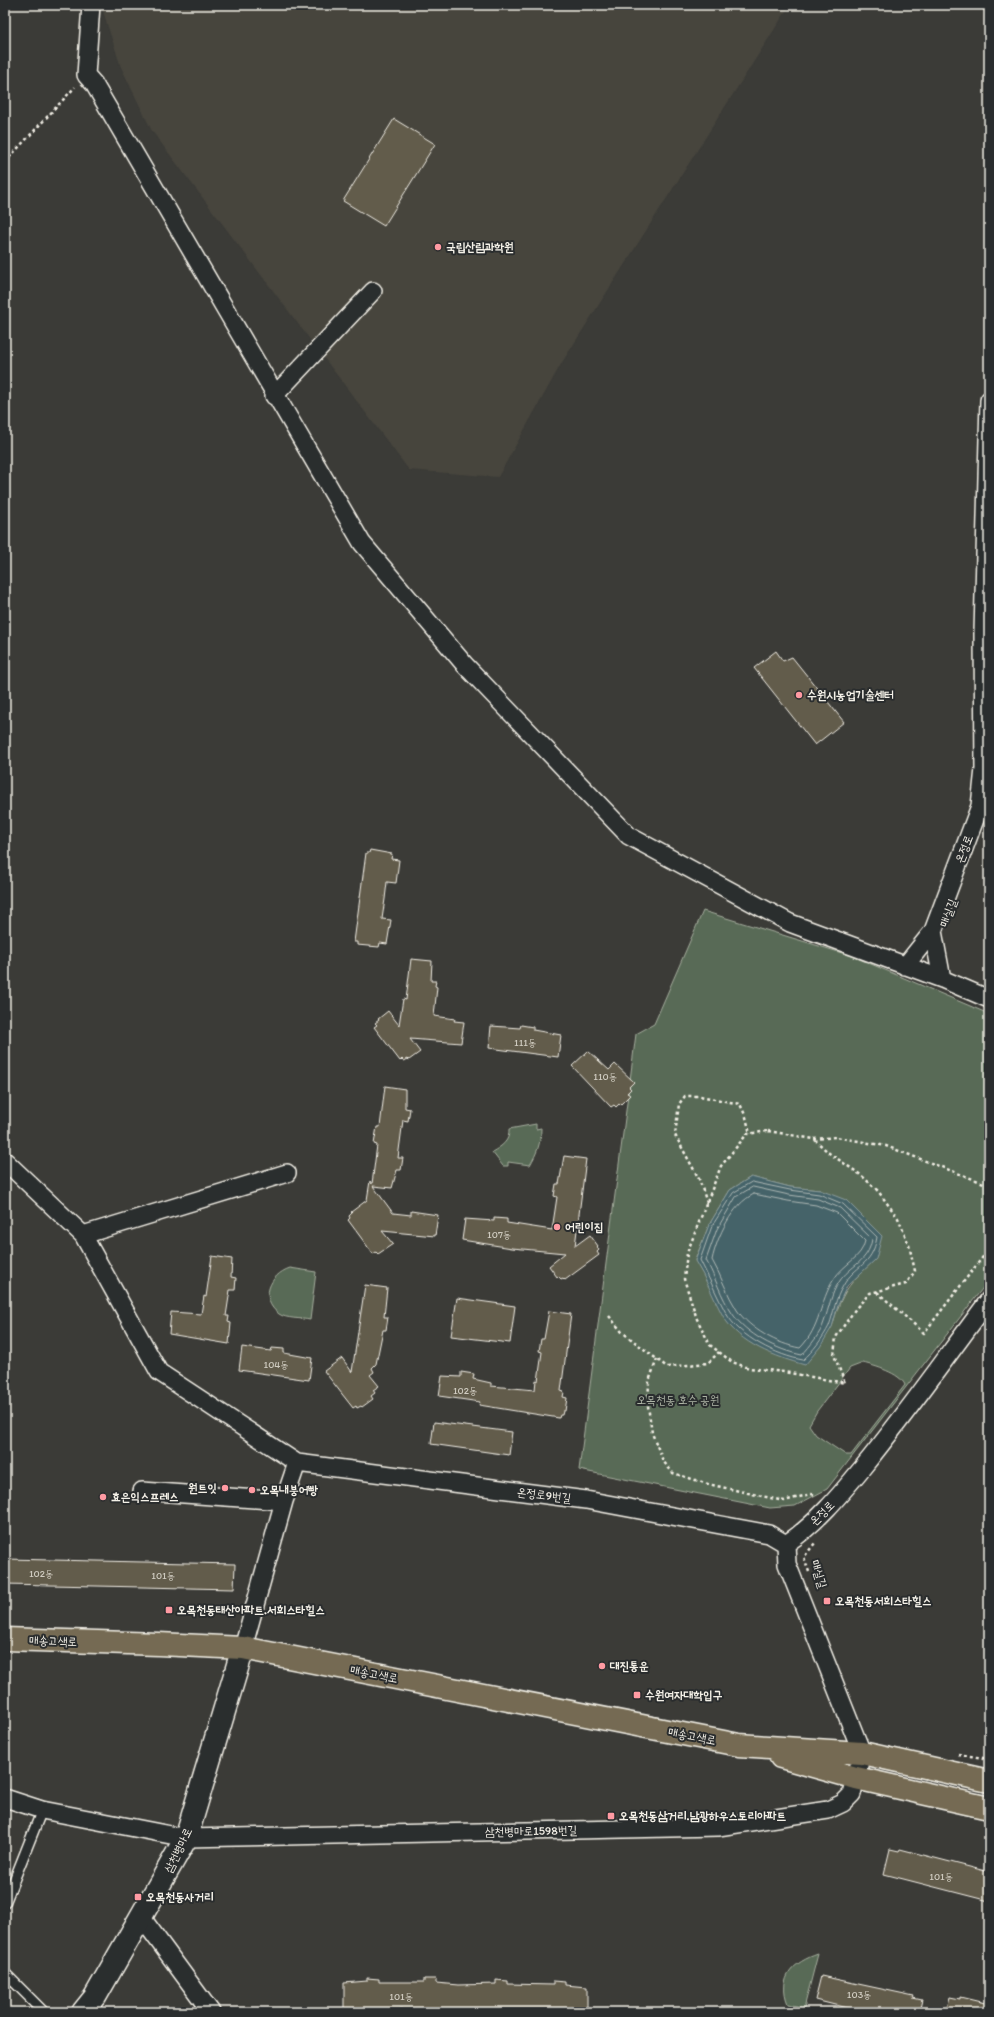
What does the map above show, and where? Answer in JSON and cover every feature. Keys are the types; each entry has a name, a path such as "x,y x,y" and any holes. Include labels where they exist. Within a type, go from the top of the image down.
{"main road":[{"name":"매송고색로","path":"5,1640 243,1648 739,1746 856,1778 989,1808"},
{"name":"매송고색로","path":"739,1746 862,1753 989,1781"}],"street":[{"path":"91,5 86,75 94,84 274,396 362,543 465,665 628,836 790,923 942,979 989,999"},
{"path":"274,396 373,292"},
{"name":"온정로","path":"933,931 980,806 984,769 983,633 989,400"},
{"path":"905,966 933,931"},
{"path":"933,931 942,979"},
{"path":"5,1161 83,1235 159,1372 297,1463 284,1501 243,1648"},
{"path":"83,1235 287,1173"},
{"name":"온정로","path":"786,1544 799,1536 835,1500 890,1433 989,1300"},
{"name":"온정로9번길","path":"297,1463 586,1500 768,1534 786,1544"},
{"path":"142,1491 284,1501"},
{"path":"786,1544 787,1564 862,1753"},
{"name":"삼천병마로","path":"83,2012 95,1997 142,1918 186,1838 243,1648"},
{"name":"삼천병마로1598번길","path":"5,1798 42,1810 186,1838 718,1827 828,1810 843,1804 852,1794 862,1753"},
{"path":"142,1918 211,2012"}],"lane":[{"path":"5,1903 42,1810"},
{"path":"5,1973 44,2012"}],"path":[{"path":"5,162 86,75"},
{"path":"707,1203 698,1179 675,1135 679,1104 685,1096 700,1096 740,1104 746,1117 750,1134"},
{"path":"814,1139 829,1153 860,1175 878,1191 901,1224 916,1270 906,1284 870,1293 856,1308 836,1337 834,1355 845,1383 784,1372 749,1368 732,1362 710,1345 697,1319 684,1279 687,1253 721,1166 747,1134 768,1131 814,1139 836,1137 886,1146 989,1185"},
{"path":"877,1291 924,1333 989,1249"},
{"path":"609,1316 622,1332 667,1367 708,1363 719,1352"},
{"path":"657,1359 649,1381 648,1406 652,1433 663,1461 673,1473 708,1484 784,1501 811,1494 835,1500"},
{"name":"매실길","path":"811,1580 804,1557 819,1539"},
{"path":"951,1752 989,1759"}],"shaded area":[{"name":"국립산림과학원","path":"101,5 785,5 788,8 561,364 498,477 409,470 152,131 121,67"}],"green space":[{"name":"오목천동 호수 공원","path":"703,911 852,956 989,1014 989,1280 827,1489 795,1506 770,1508 579,1470 636,1034 654,1024","holes":["751,1177 790,1187 820,1190 876,1259 852,1282 847,1289 839,1305 832,1327 706,1280 695,1260 709,1225 730,1190","863,1363 893,1374 905,1385 851,1455 846,1455 816,1435 809,1425 817,1411 850,1368"]},
{"path":"536,1124 536,1129 541,1128 540,1138 537,1152 530,1165 508,1162 508,1166 503,1166 492,1152 507,1140 509,1129"},
{"path":"290,1268 316,1272 310,1320 282,1316 273,1308 269,1301 269,1288 272,1282 283,1271"},
{"path":"818,1954 804,2008 788,2004 785,1994 786,1978 795,1966 809,1957"}],"water":[{"path":"751,1177 790,1187 820,1190 846,1200 882,1236 876,1259 847,1286 838,1305 832,1327 820,1347 805,1365 782,1358 759,1348 738,1334 723,1316 703,1274 695,1261 709,1225 730,1190"}],"building":[{"path":"394,119 435,144 384,226 343,201"},
{"name":"수원시농업기술센터","path":"776,651 783,661 792,657 844,722 815,745 754,668"},
{"path":"370,850 392,854 391,859 399,860 396,883 387,882 382,919 391,920 387,944 380,943 379,947 357,945 357,942 354,942 366,853 369,853"},
{"path":"411,959 432,961 431,981 436,981 435,986 437,987 434,1016 464,1022 461,1043 410,1039 420,1052 409,1060 404,1061 402,1059 400,1061 374,1027 377,1025 375,1023 379,1020 378,1019 388,1011 399,1025 403,999 406,1000"},
{"path":"521,1025 533,1027 533,1030 561,1035 558,1057 489,1048 491,1026 520,1028"},
{"path":"588,1051 609,1070 615,1064 634,1082 629,1087 631,1089 627,1093 630,1095 620,1105 619,1104 616,1107 614,1105 611,1107 572,1066"},
{"path":"385,1086 405,1089 405,1108 410,1109 408,1121 403,1120 398,1158 403,1158 401,1170 397,1170 392,1188 373,1186 393,1213 411,1215 411,1211 438,1215 435,1236 382,1231 393,1244 378,1254 376,1252 373,1254 348,1220 352,1213 351,1212 367,1200 370,1181 372,1184 377,1145 374,1144 377,1127 380,1127"},
{"path":"564,1156 586,1159 575,1246 590,1235 598,1246 597,1247 599,1250 597,1252 599,1255 565,1280 558,1276 557,1277 549,1266 565,1253 512,1248 462,1240 465,1219 494,1221 494,1218 507,1219 507,1223 552,1230 557,1197 554,1196 556,1184 559,1184"},
{"path":"212,1256 232,1259 231,1277 236,1278 235,1290 230,1290 226,1316 229,1316 228,1322 231,1323 229,1344 169,1334 171,1312 201,1314 204,1296 206,1297"},
{"path":"365,1285 387,1288 384,1317 388,1317 386,1330 383,1330 376,1364 372,1368 374,1372 370,1375 379,1386 373,1390 375,1393 371,1396 373,1399 362,1407 357,1408 356,1406 353,1408 324,1371 342,1358 352,1372"},
{"path":"457,1298 515,1306 510,1343 451,1336"},
{"path":"549,1311 571,1314 561,1391 564,1392 563,1397 567,1398 565,1411 563,1411 559,1418 479,1405 480,1402 439,1396 442,1376 461,1377 461,1372 474,1374 473,1379 491,1383 491,1386 535,1390 536,1380 538,1381 542,1352 539,1351 541,1339 544,1339"},
{"path":"242,1347 271,1351 272,1348 284,1349 284,1353 312,1358 309,1380 239,1370"},
{"path":"434,1422 512,1432 509,1455 431,1444"},
{"path":"5,1559 235,1564 234,1589 5,1584"},
{"path":"890,1849 899,1851 900,1849 989,1872 989,1901 884,1874"},
{"path":"821,1976 914,1996 913,1998 922,2000 919,2012 863,2012 815,2000"},
{"path":"367,1978 379,1979 379,1982 424,1982 424,1979 436,1979 436,1983 458,1985 496,1984 496,1980 508,1981 508,1984 553,1985 553,1981 565,1982 565,1985 587,1987 587,2012 344,2009 344,1983 367,1981"},
{"path":"950,1997 960,1999 960,1997 989,2004 989,2012 946,2012"}],"place":[{"name":"국립산림과학원","path":"438,247"},
{"name":"수원시농업기술센터","path":"799,695"},
{"name":"어린이집","path":"557,1227"},
{"name":"원트잇","path":"225,1488"},
{"name":"오목내붕어빵","path":"252,1490"},
{"name":"효은익스프레스","path":"103,1497"},
{"name":"오목천동서희스타힐스","path":"827,1601"},
{"name":"오목천동태산아파트.서희스타힐스","path":"169,1610"},
{"name":"대진통운","path":"602,1666"},
{"name":"수원여자대학입구","path":"637,1695"},
{"name":"오목천동삼거리.남광하우스토리아파트","path":"611,1816"},
{"name":"오목천동사거리","path":"138,1897"}]}
